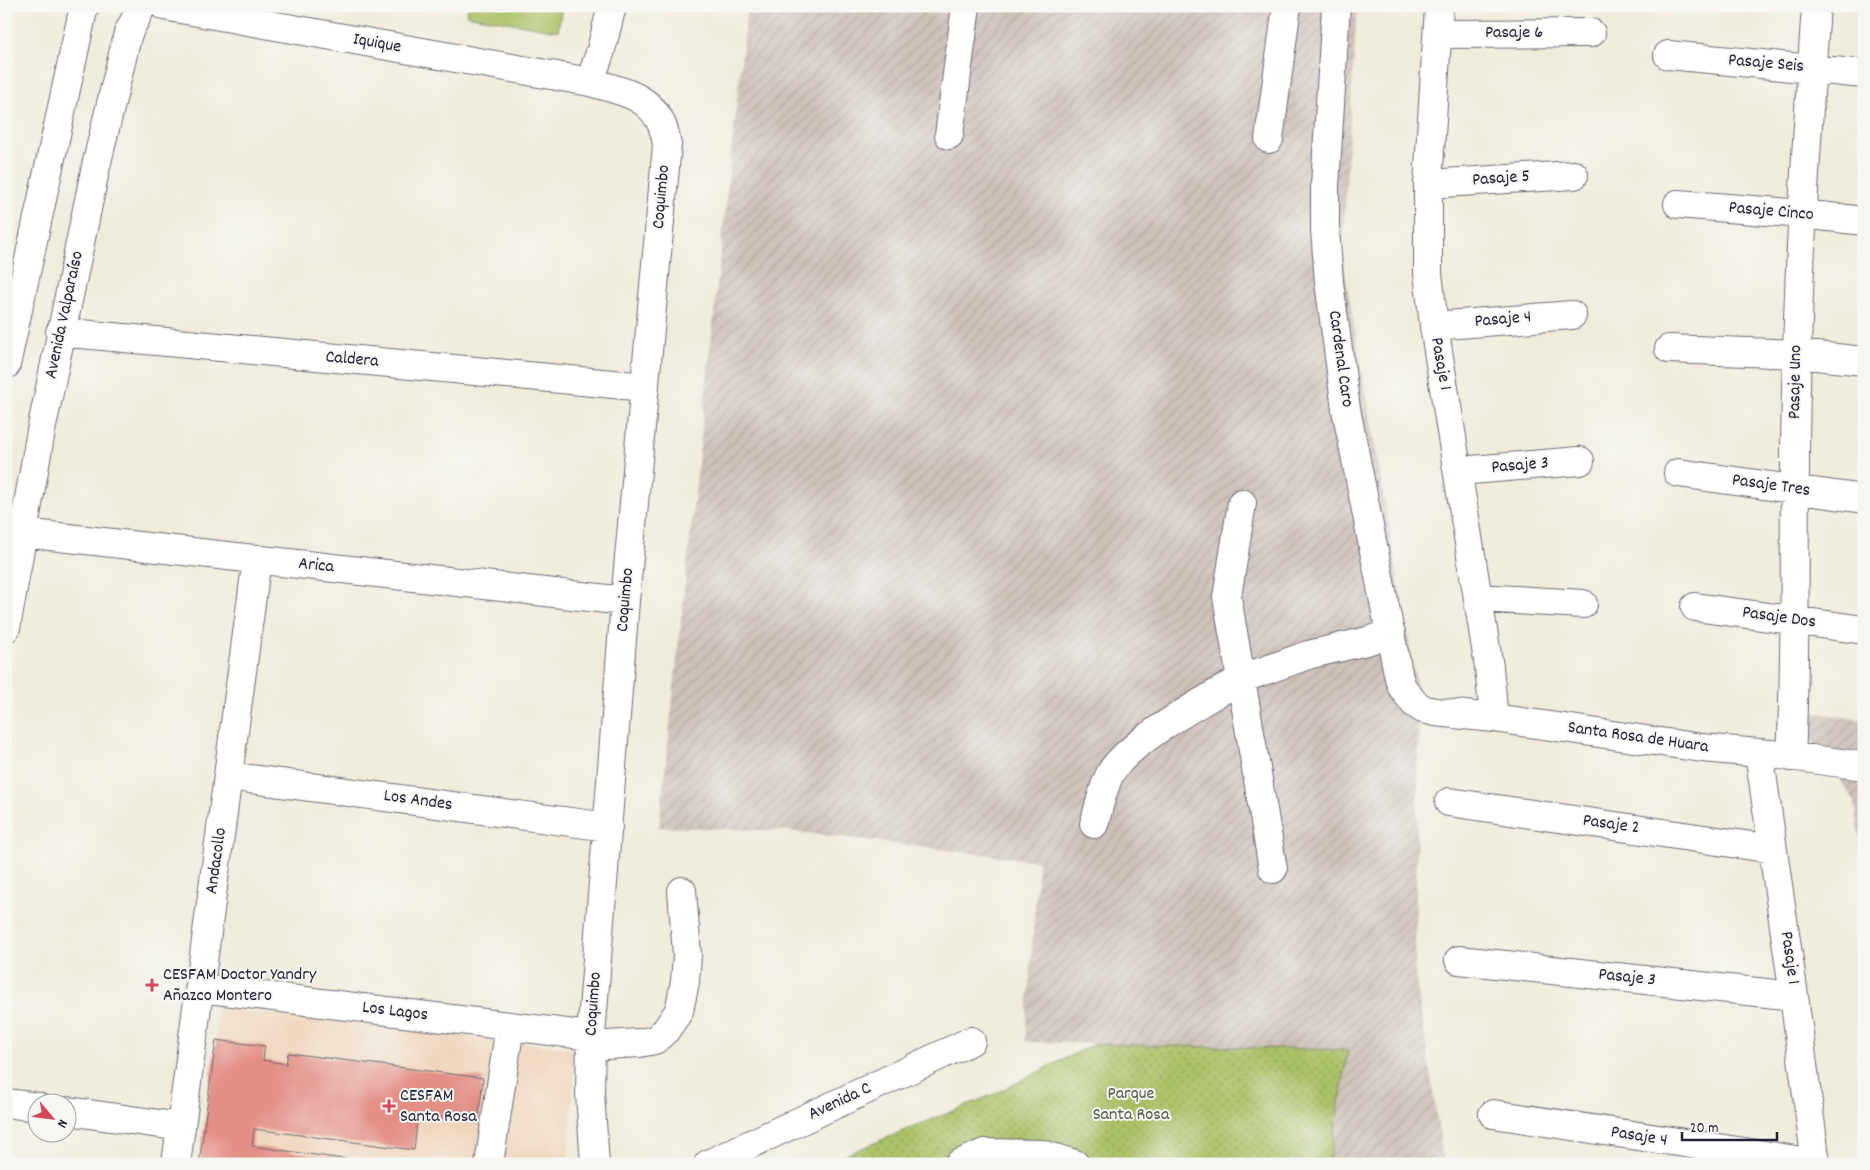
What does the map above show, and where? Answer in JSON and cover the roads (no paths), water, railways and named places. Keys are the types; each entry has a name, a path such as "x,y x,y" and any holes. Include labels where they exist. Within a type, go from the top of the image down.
{"street":[{"path":"6,365 84,6"},
{"name":"Avenida Valparaíso","path":"6,628 14,532 96,166 128,33 142,6"},
{"name":"Iquique","path":"164,6 590,82"},
{"path":"590,82 601,50 612,6"},
{"path":"948,135 966,6"},
{"path":"1269,139 1287,6"},
{"name":"Cardenal Caro","path":"1336,6 1325,186 1325,229 1329,282 1346,409 1391,633 1402,687 1414,703"},
{"name":"Pasaje 1","path":"1439,6 1428,184 1428,273 1434,326 1459,471 1489,667 1494,718"},
{"name":"Pasaje Uno","path":"1791,757 1795,620 1796,354 1816,6"},
{"name":"Pasaje 6","path":"1438,34 1591,33"},
{"name":"Pasaje Seis","path":"1668,55 1864,74"},
{"name":"Coquimbo","path":"590,82 626,92 647,103 662,122 666,133 667,145 625,601 591,1041 590,1094 595,1164"},
{"name":"Pasaje 5","path":"1428,184 1574,175"},
{"name":"Pasaje Cinco","path":"1678,204 1864,221"},
{"name":"Pasaje 4","path":"1434,326 1572,314"},
{"name":"Caldera","path":"60,332 645,387"},
{"path":"1668,349 1796,354 1864,361"},
{"name":"Pasaje 3","path":"1459,471 1580,461"},
{"name":"Pasaje Tres","path":"1678,473 1864,499"},
{"path":"1242,503 1227,597 1273,869"},
{"name":"Arica","path":"14,532 625,601"},
{"name":"Andacollo","path":"176,1164 257,559"},
{"path":"1478,598 1583,604"},
{"name":"Pasaje Dos","path":"1695,607 1864,630"},
{"path":"1094,824 1109,774 1129,750 1162,728 1241,679 1308,655 1367,641 1391,633"},
{"name":"Santa Rosa de Huara","path":"1414,703 1423,709 1435,712 1494,718 1702,748 1864,766"},
{"name":"Pasaje 1","path":"1759,753 1816,1164"},
{"name":"Los Andes","path":"228,776 608,827"},
{"name":"Pasaje 2","path":"1449,802 1773,849"},
{"name":"Los Lagos","path":"200,988 510,1026 591,1041 639,1043 655,1040 666,1030 679,1011 685,982 687,956 682,891"},
{"name":"Pasaje 3","path":"1459,960 1794,996"},
{"path":"488,1164 510,1026"},
{"name":"Avenida C","path":"708,1164 971,1041"},
{"path":"6,1103 28,1106"},
{"path":"78,1112 181,1127"},
{"name":"Pasaje 4","path":"1493,1114 1816,1164"},
{"path":"959,1164 984,1153 1043,1154 1075,1164"}],"place":[{"name":"CESFAM Doctor Yandry Añazco Montero","path":"152,985"},
{"name":"CESFAM Santa Rosa","path":"389,1106"}],"park label":[{"name":"Parque Santa Rosa","path":"1131,1104"}]}
